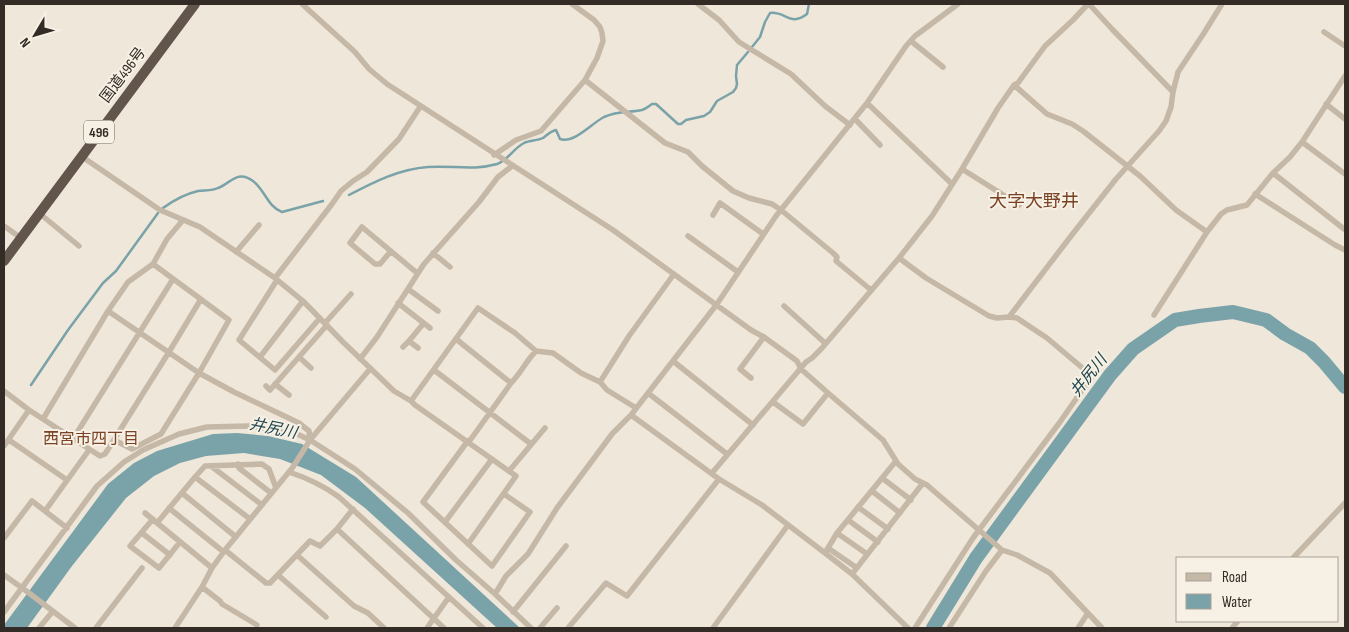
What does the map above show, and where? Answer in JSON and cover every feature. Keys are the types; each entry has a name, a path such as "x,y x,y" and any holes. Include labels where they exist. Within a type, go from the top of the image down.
{"highway":[{"name":"国道496号","path":"4,262 195,4"}],"street":[{"path":"302,4 387,84 494,155 613,230 797,361 801,369 883,440 896,461 915,479 927,485 1000,548 1050,573 1102,628"},
{"path":"494,155 516,140 541,131 585,80 602,47 602,33 600,26 594,20 572,4"},
{"path":"698,4 719,20 739,42 791,74 824,106 850,125"},
{"path":"495,594 506,576 528,554 557,508 612,434 631,415 717,304 763,234 855,119 906,46 958,4"},
{"path":"712,473 806,362 812,358 899,258 932,216 998,108 1014,86 1045,46 1089,4 1173,92"},
{"path":"1009,317 1064,243 1127,165 1166,121 1171,107 1178,72 1222,4"},
{"path":"1324,32 1345,46"},
{"path":"911,41 943,67"},
{"path":"1154,315 1207,232 1221,214 1226,210 1247,205 1302,142 1345,76"},
{"path":"585,80 665,143 688,152 733,191 749,198 772,204 781,210 834,253 837,257 836,261 870,290"},
{"path":"1014,86 1047,114 1072,124 1127,165 1176,210 1207,232"},
{"path":"867,103 952,184"},
{"path":"1326,104 1345,119"},
{"path":"320,318 275,370 239,340 276,279 341,191 367,172 399,139 420,107"},
{"path":"855,119 880,145"},
{"path":"1302,142 1345,174"},
{"path":"81,156 160,210 200,227 276,279 303,301 394,391 411,401 516,476 468,544"},
{"path":"360,359 377,337 433,253 479,202 498,177 512,166"},
{"path":"962,168 1019,205"},
{"path":"1273,173 1345,229"},
{"path":"1255,194 1345,250"},
{"path":"713,214 720,203 763,234"},
{"path":"39,214 79,246"},
{"path":"42,418 128,282 152,264 167,239 183,220"},
{"path":"236,252 259,225"},
{"path":"4,226 21,238"},
{"path":"391,251 380,264 375,264 350,243 362,226 418,273"},
{"path":"688,236 738,272"},
{"path":"433,253 450,268"},
{"path":"899,258 926,278 989,316 1017,318 1047,338 1092,376 956,563 914,628"},
{"path":"114,440 132,449 161,434 229,320 152,264"},
{"path":"600,382 674,274"},
{"path":"74,439 173,279"},
{"path":"408,289 438,311"},
{"path":"266,386 270,390 351,294"},
{"path":"4,391 89,450 100,456 105,454 201,299"},
{"path":"260,357 303,301"},
{"path":"398,303 430,328"},
{"path":"784,306 825,343"},
{"path":"411,401 478,308 515,333 536,351 553,353 581,373 600,382 608,390 636,408"},
{"path":"108,311 199,373 299,423 309,431 309,440"},
{"path":"403,347 423,324"},
{"path":"751,378 740,369 764,337"},
{"path":"456,339 511,383"},
{"path":"409,341 418,348"},
{"path":"504,494 530,512 492,566 423,502 536,351"},
{"path":"299,357 311,368"},
{"path":"673,361 754,425"},
{"path":"175,628 202,587 222,549 236,537 272,494 291,470 309,440 370,369"},
{"path":"434,370 531,444"},
{"path":"275,384 288,395"},
{"path":"648,393 727,454"},
{"path":"773,402 803,424 828,393"},
{"path":"4,446 29,410"},
{"path":"631,415 719,479 857,568"},
{"path":"4,612 98,486 124,462 143,450 179,434 207,427 249,426 297,434 348,463 408,513 456,560 531,628"},
{"path":"509,471 545,428"},
{"path":"9,440 67,480"},
{"path":"45,511 89,450"},
{"path":"445,522 492,459"},
{"path":"827,550 837,533 896,461"},
{"path":"238,464 239,468 272,494"},
{"path":"180,542 159,568 130,546 169,508 205,466 266,465 272,474 276,488"},
{"path":"212,466 262,505"},
{"path":"291,470 329,490 353,509 483,628"},
{"path":"195,477 250,519"},
{"path":"882,478 911,500"},
{"path":"568,628 606,583 627,596 719,479"},
{"path":"852,574 923,483"},
{"path":"872,491 900,513"},
{"path":"182,493 236,537"},
{"path":"4,538 32,501 67,528"},
{"path":"1294,557 1345,503"},
{"path":"169,508 266,583 270,583 310,541 320,546 353,509"},
{"path":"858,508 888,529"},
{"path":"146,514 212,568"},
{"path":"848,520 878,542"},
{"path":"712,628 788,525"},
{"path":"337,528 444,628"},
{"path":"142,533 170,555"},
{"path":"837,533 868,554"},
{"path":"513,612 566,546"},
{"path":"949,628 1000,548"},
{"path":"827,550 908,628"},
{"path":"297,555 354,606 368,613 384,628"},
{"path":"96,628 142,568"},
{"path":"4,575 75,628"},
{"path":"278,575 326,617"},
{"path":"202,587 222,604 257,625"},
{"path":"427,628 448,597"},
{"path":"540,628 557,608"},
{"path":"39,628 51,610"},
{"path":"1078,628 1088,613"}],"water":[{"path":"237,433 268,436 302,444 356,477 520,628 497,628 365,508 321,475 280,459 244,453 206,456 180,463 154,476 126,498 72,566 27,628 4,628 4,625 108,484 134,463 157,451 213,434"}],"waterway":[{"path":"752,47 760,37 770,13 780,14 792,19 801,18 807,14 809,4"},
{"path":"349,195 377,181 407,170 428,167 479,167 497,164 524,143 541,139 556,130 560,139 571,139 604,117 619,112 642,110 652,104 656,104 678,124 704,116 710,112 717,101 733,92 736,88 737,65 748,52"},
{"path":"163,208 189,194 216,189 234,178 242,176 253,181 269,202 282,212 323,201"},
{"path":"31,385 68,330 103,283 116,271 158,213"},
{"name":"井尻川","path":"933,628 976,558 1110,375 1133,349 1175,320 1233,312 1266,320 1285,334 1310,348 1345,387"}],"district":[{"name":"大字大野井","path":"1034,201"},
{"name":"西宮市四丁目","path":"91,439"}]}
